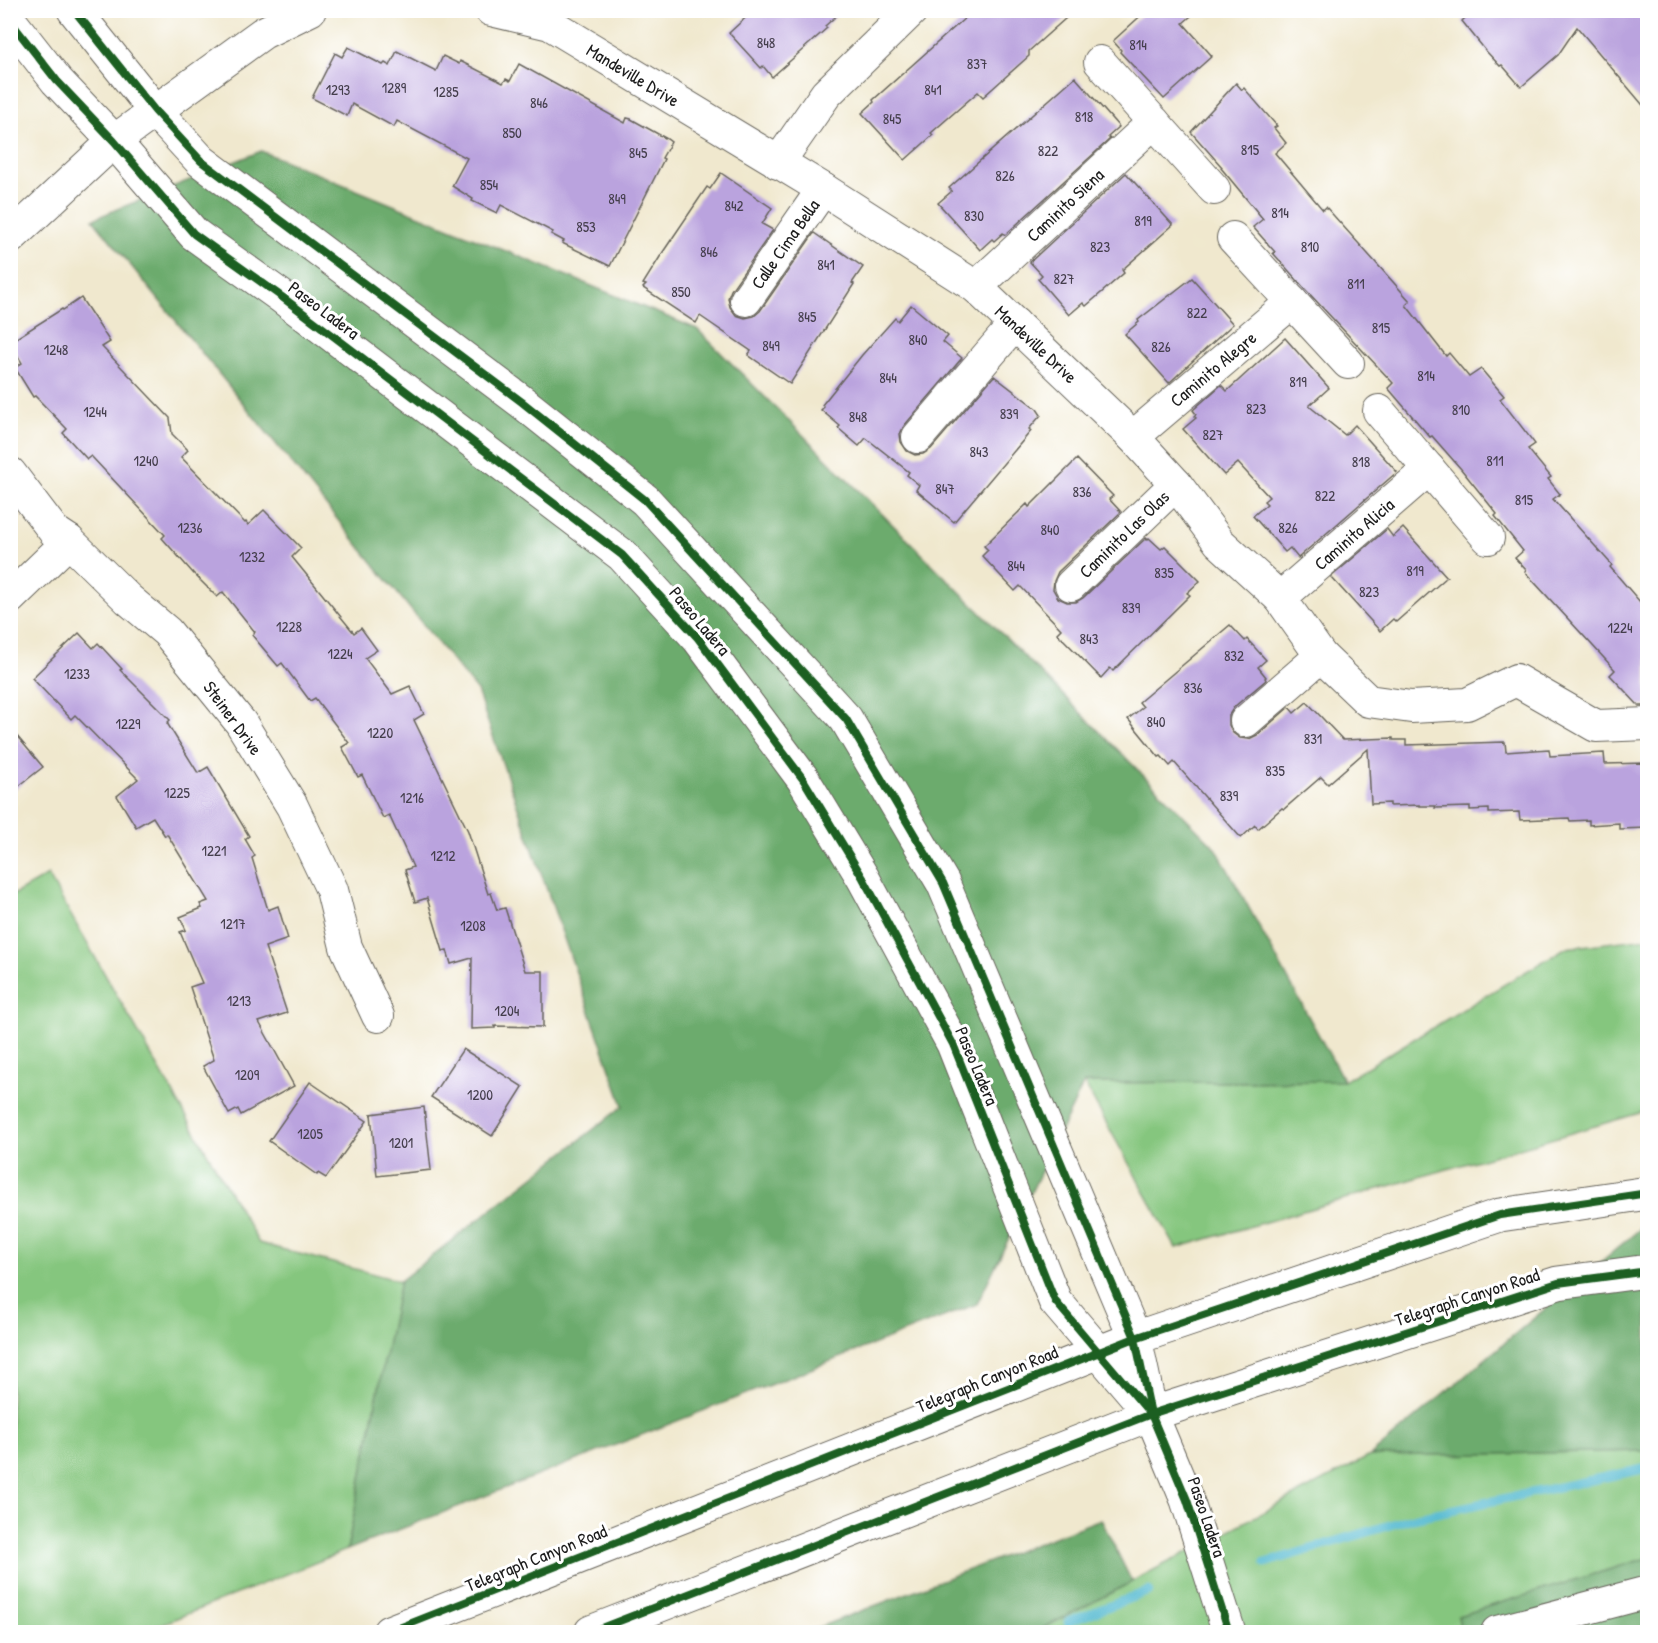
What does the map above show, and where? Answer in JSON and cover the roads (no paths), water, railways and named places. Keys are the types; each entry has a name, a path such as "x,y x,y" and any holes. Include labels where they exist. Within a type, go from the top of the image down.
{"main road":[{"name":"Paseo Ladera","path":"74,10 155,111 201,161 522,402 645,500 846,719 943,883 1135,1338 1151,1414 1187,1500 1230,1632"},
{"name":"Paseo Ladera","path":"10,21 57,81 114,141 194,234 282,297 622,555 698,638 803,779 863,878 953,1044 1055,1301 1151,1414"},
{"name":"Telegraph Canyon Road","path":"389,1632 1135,1338 1500,1215 1647,1193"},
{"name":"Telegraph Canyon Road","path":"591,1632 1151,1414 1558,1283 1647,1271"}],"street":[{"path":"10,238 114,141 263,33 310,10"},
{"name":"Mandeville Drive","path":"491,10 553,17 778,163 823,189 976,287 1133,436 1176,484 1219,542 1280,598 1321,656 1368,701 1411,708 1467,704 1516,680 1596,726 1647,724"},
{"path":"778,163 826,94 912,10"},
{"path":"1100,62 1214,189"},
{"name":"Caminito Siena","path":"976,287 1154,122"},
{"name":"Calle Cima Bella","path":"746,300 823,189"},
{"path":"1233,238 1348,363"},
{"name":"Caminito Alegre","path":"1133,436 1292,302"},
{"path":"918,437 1015,324"},
{"path":"1379,411 1488,538"},
{"name":"Caminito Alicia","path":"1280,598 1429,469"},
{"name":"Steiner Drive","path":"10,473 54,531 69,541 167,632 241,723 292,806 332,890 346,947 378,1016"},
{"name":"Caminito Las Olas","path":"1071,585 1176,484"},
{"path":"10,598 69,541"},
{"path":"1246,721 1321,656"},
{"path":"1497,1632 1647,1592"}],"waterway":[{"path":"1265,1563 1413,1518 1648,1468"},
{"path":"1068,1622 1149,1591"}]}
